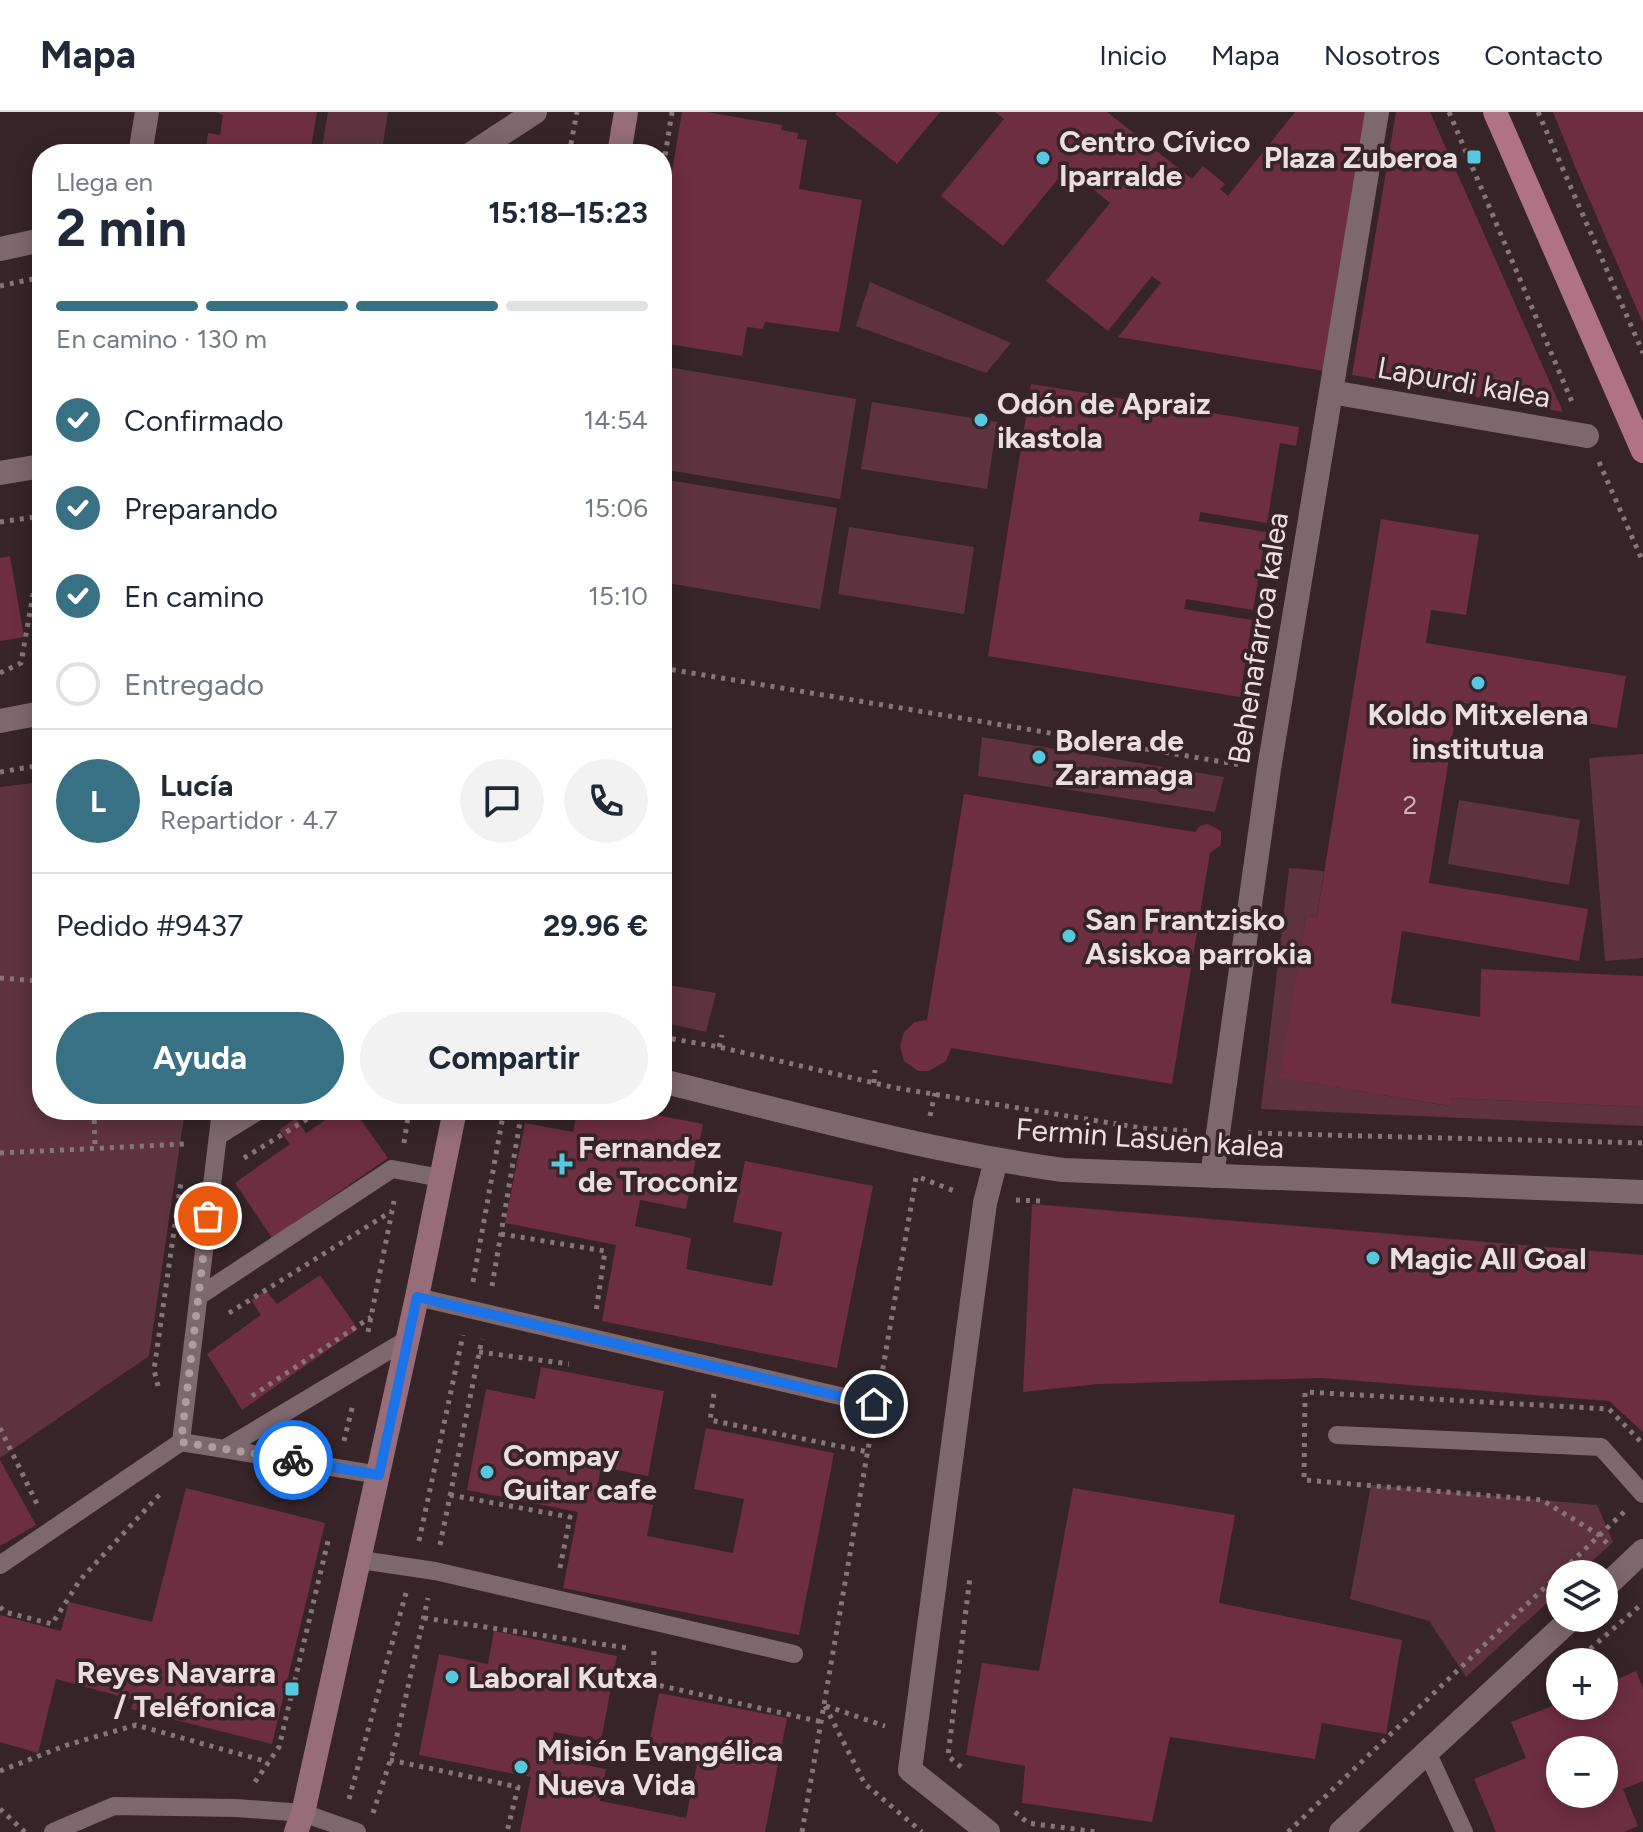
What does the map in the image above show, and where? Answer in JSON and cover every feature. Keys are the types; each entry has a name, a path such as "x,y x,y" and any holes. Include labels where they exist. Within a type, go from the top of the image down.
{"main road":[{"path":"1495,112 1643,451"}],"street":[{"path":"142,144 147,112"},
{"path":"486,144 535,112"},
{"path":"621,144 626,112"},
{"name":"Behenafarroa kalea","path":"1212,1176 1269,769 1377,112"},
{"path":"0,249 32,242"},
{"name":"Lapurdi kalea","path":"1331,392 1587,436"},
{"path":"0,473 32,468"},
{"path":"0,721 32,715"},
{"name":"Fermin Lasuen kalea","path":"672,1083 925,1146 1063,1170 1643,1192"},
{"path":"285,1832 300,1823 361,1560 453,1120"},
{"path":"988,1832 910,1770 985,1203 996,1160"},
{"path":"1618,1575 1643,1551"},
{"path":"1341,1832 1557,1632"}],"lane":[{"path":"181,1442 220,1120"},
{"path":"218,1136 244,1120"},
{"path":"199,1296 392,1169 441,1178"},
{"path":"417,1297 874,1404"},
{"path":"224,1449 408,1339"},
{"path":"1337,1435 1601,1447 1643,1494"},
{"path":"0,1565 181,1442 379,1475"},
{"path":"361,1560 414,1566 794,1654"},
{"path":"1428,1754 1464,1832"},
{"path":"53,1832 114,1806 236,1808 300,1823 349,1830"}],"path":[{"path":"571,144 577,112"},
{"path":"667,144 672,112"},
{"path":"1449,112 1643,562"},
{"path":"1538,112 1643,353"},
{"path":"0,286 32,279"},
{"path":"0,522 32,517"},
{"path":"0,673 21,663 32,601"},
{"path":"672,670 1269,769"},
{"path":"0,772 32,767"},
{"path":"0,978 32,980"},
{"path":"719,1047 722,1035"},
{"path":"672,1039 874,1083 1141,1128 1217,1133 1643,1143"},
{"path":"874,1083 875,1070"},
{"path":"94,1120 95,1148"},
{"path":"242,1159 306,1120"},
{"path":"349,1830 414,1566 468,1309 502,1120"},
{"path":"372,1818 390,1760 435,1571 487,1315 520,1120"},
{"path":"0,1153 186,1144 184,1159"},
{"path":"154,1370 182,1174"},
{"path":"802,1832 916,1176"},
{"path":"1015,1215 1016,1200"},
{"path":"219,1320 392,1211"},
{"path":"501,1234 605,1251 595,1322"},
{"path":"244,1402 371,1317"},
{"path":"479,1352 574,1365"},
{"path":"866,1376 881,1379"},
{"path":"716,1384 710,1420 868,1452"},
{"path":"0,1428 40,1510"},
{"path":"0,1607 5,1612 52,1624 80,1580 164,1490"},
{"path":"1288,1832 1643,1494"},
{"path":"450,1495 570,1517 556,1588"},
{"path":"971,1572 948,1756 971,1775"},
{"path":"1591,1648 1643,1603"},
{"path":"424,1618 656,1652 653,1684 822,1722"},
{"path":"819,1645 835,1649"},
{"path":"825,1706 865,1784 922,1832"},
{"path":"0,1771 67,1745 136,1725 268,1762"},
{"path":"390,1760 518,1787 507,1832"},
{"path":"1005,1804 1028,1823 1097,1832"},
{"path":"0,1809 25,1832"}],"shaded area":[{"path":"328,112 388,112 383,144 323,144"},
{"path":"870,282 1011,343 986,373 856,326"},
{"path":"672,368 856,399 840,499 672,471"},
{"path":"872,402 997,422 987,489 861,469"},
{"path":"672,481 837,508 820,609 672,584"},
{"path":"849,527 974,547 964,614 838,594"},
{"name":"Bolera de Zaramaga","path":"982,737 1224,777 1215,812 978,776"},
{"path":"1643,754 1643,958 1605,961 1589,758"},
{"path":"32,783 32,1120 184,1120 149,1356 0,1458 0,787"},
{"path":"1459,800 1580,820 1569,885 1448,864"},
{"path":"1289,868 1324,871 1317,917 1306,916 1280,1078 1449,1106 1451,1098 1643,1107 1643,1126 1261,1109"},
{"path":"672,986 716,993 706,1032 672,1024"},
{"path":"1371,1485 1597,1505 1613,1542 1593,1560 1546,1560 1546,1604 1466,1677 1429,1621 1350,1599"}],"building":[{"path":"215,112 317,112 312,144 206,144 208,133 220,135 223,115"},
{"path":"682,112 707,112 782,125 781,130 798,133 797,139 807,140 799,189 862,200 839,332 765,322 763,329 747,327 742,356 672,345 672,172"},
{"path":"940,112 897,164 835,114"},
{"path":"995,112 1107,112 1192,179 1203,166 1225,184 1220,189 1228,196 1295,112 1367,112 1324,371 1118,337 1161,283 1152,276 1108,331 1046,281 1110,203 1067,168 1003,246 941,196 1004,119"},
{"path":"1396,112 1430,112 1563,412 1352,375"},
{"path":"1553,112 1643,112 1643,323 1576,169"},
{"path":"1031,384 1299,427 1296,446 1280,443 1267,523 1200,512 1199,521 1266,532 1253,610 1186,599 1184,609 1252,620 1240,697 988,656"},
{"path":"1381,519 1479,535 1466,615 1431,610 1426,643 1626,676 1617,728 1458,702 1429,883 1588,909 1579,961 1402,931 1391,1003 1480,1017 1481,969 1643,976 1643,1107 1451,1098 1450,1106 1279,1078 1306,916 1317,917"},
{"path":"10,556 24,637 0,641 0,558"},
{"name":"San Frantzisko Asiskoa parrokia","path":"964,794 1195,832 1200,826 1208,824 1221,831 1221,845 1210,853 1172,1084 951,1048 946,1061 929,1071 918,1071 904,1061 900,1046 904,1032 915,1022 927,1020"},
{"path":"672,1118 703,1124 686,1209 640,1200 635,1226 691,1238 686,1269 772,1286 782,1232 733,1222 745,1161 873,1186 837,1368 602,1321 616,1245 505,1223 525,1123 573,1132 576,1120"},
{"path":"293,1120 297,1120 306,1133 325,1120 361,1120 388,1158 272,1238 235,1183 290,1144 279,1130"},
{"path":"1032,1204 1643,1255 1643,1432 1609,1401 1322,1378 1099,1384 1023,1392"},
{"path":"320,1275 358,1329 242,1410 207,1354 261,1315 251,1300 266,1290 277,1304"},
{"path":"541,1367 664,1391 648,1476 601,1467 596,1493 653,1505 647,1536 733,1553 744,1499 694,1489 706,1428 834,1453 799,1635 563,1588 578,1512 467,1490 486,1389 535,1399"},
{"path":"0,1460 36,1525 0,1546"},
{"path":"186,1488 325,1523 272,1744 131,1709 134,1700 56,1679 38,1753 0,1742 0,1615 61,1631 69,1602 152,1622"},
{"path":"1073,1488 1235,1515 1219,1603 1402,1640 1386,1734 1322,1723 1315,1759 1170,1737 1152,1822 1022,1803 1025,1766 966,1755 982,1663 1039,1671"},
{"path":"494,1631 617,1656 601,1741 554,1732 549,1758 606,1769 600,1801 686,1818 697,1764 647,1754 659,1693 787,1718 765,1832 520,1832 531,1777 419,1755 439,1654 488,1664"},
{"path":"1636,1671 1643,1689 1643,1781 1623,1789 1638,1826 1624,1832 1496,1832 1474,1779 1526,1758 1511,1722 1546,1708 1546,1720 1618,1720 1618,1679"}],"way so far":[{"path":"208,1216 181,1442 293,1460"}],"place":[{"name":"Plaza Zuberoa","path":"1474,157"},
{"name":"Centro Cívico Iparralde","path":"1043,158"},
{"name":"Odón de Apraiz ikastola","path":"981,420"},
{"name":"Koldo Mitxelena institutua","path":"1478,683"},
{"name":"Bolera de Zaramaga","path":"1039,757"},
{"name":"San Frantzisko Asiskoa parrokia","path":"1069,936"},
{"name":"Fernandez de Troconiz","path":"562,1164"},
{"name":"Magic All Goal","path":"1373,1258"},
{"name":"Compay Guitar cafe","path":"487,1472"},
{"name":"Laboral Kutxa","path":"452,1677"},
{"name":"Reyes Navarra / Teléfonica","path":"292,1689"},
{"name":"Misión Evangélica Nueva Vida","path":"521,1767"}],"route":[{"path":"293,1460 379,1475 417,1297 874,1404"}]}
